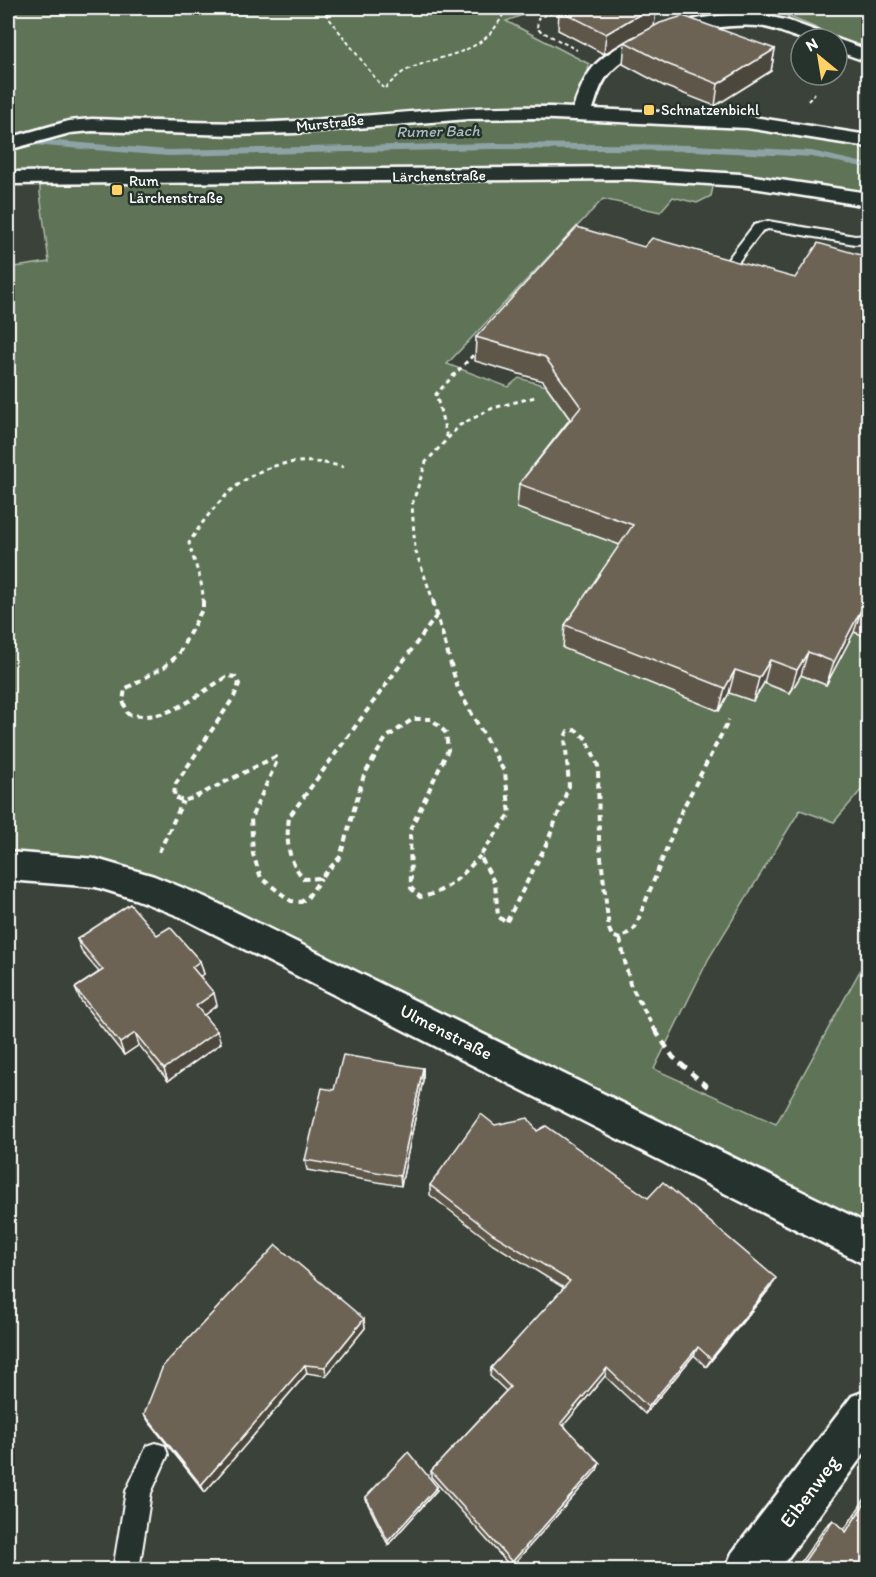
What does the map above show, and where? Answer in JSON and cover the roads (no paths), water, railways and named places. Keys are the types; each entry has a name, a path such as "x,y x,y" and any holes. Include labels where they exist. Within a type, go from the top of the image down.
{"street":[{"path":"582,113 592,83 606,65 625,52 657,38 746,14 789,28"},
{"path":"849,49 868,56"},
{"name":"Murstraße","path":"8,144 60,129 92,125 174,129 265,128 468,113 582,113 747,122 868,141"},
{"name":"Lärchenstraße","path":"8,178 629,173 740,180 868,200"},
{"name":"Ulmenstraße","path":"8,866 96,873 142,886 284,950 868,1246"},
{"name":"Eibenweg","path":"749,1569 868,1412"}],"lane":[{"path":"728,267 758,228 768,225 855,240 868,239"},
{"path":"126,1569 139,1491 156,1455"}],"waterway":[{"name":"Rumer Bach","path":"8,140 168,153 493,146 694,148 812,154 868,166"}],"place":[{"name":"Schnatzenbichl","path":"649,110"},
{"name":"Rum Lärchenstraße","path":"117,190"}]}
